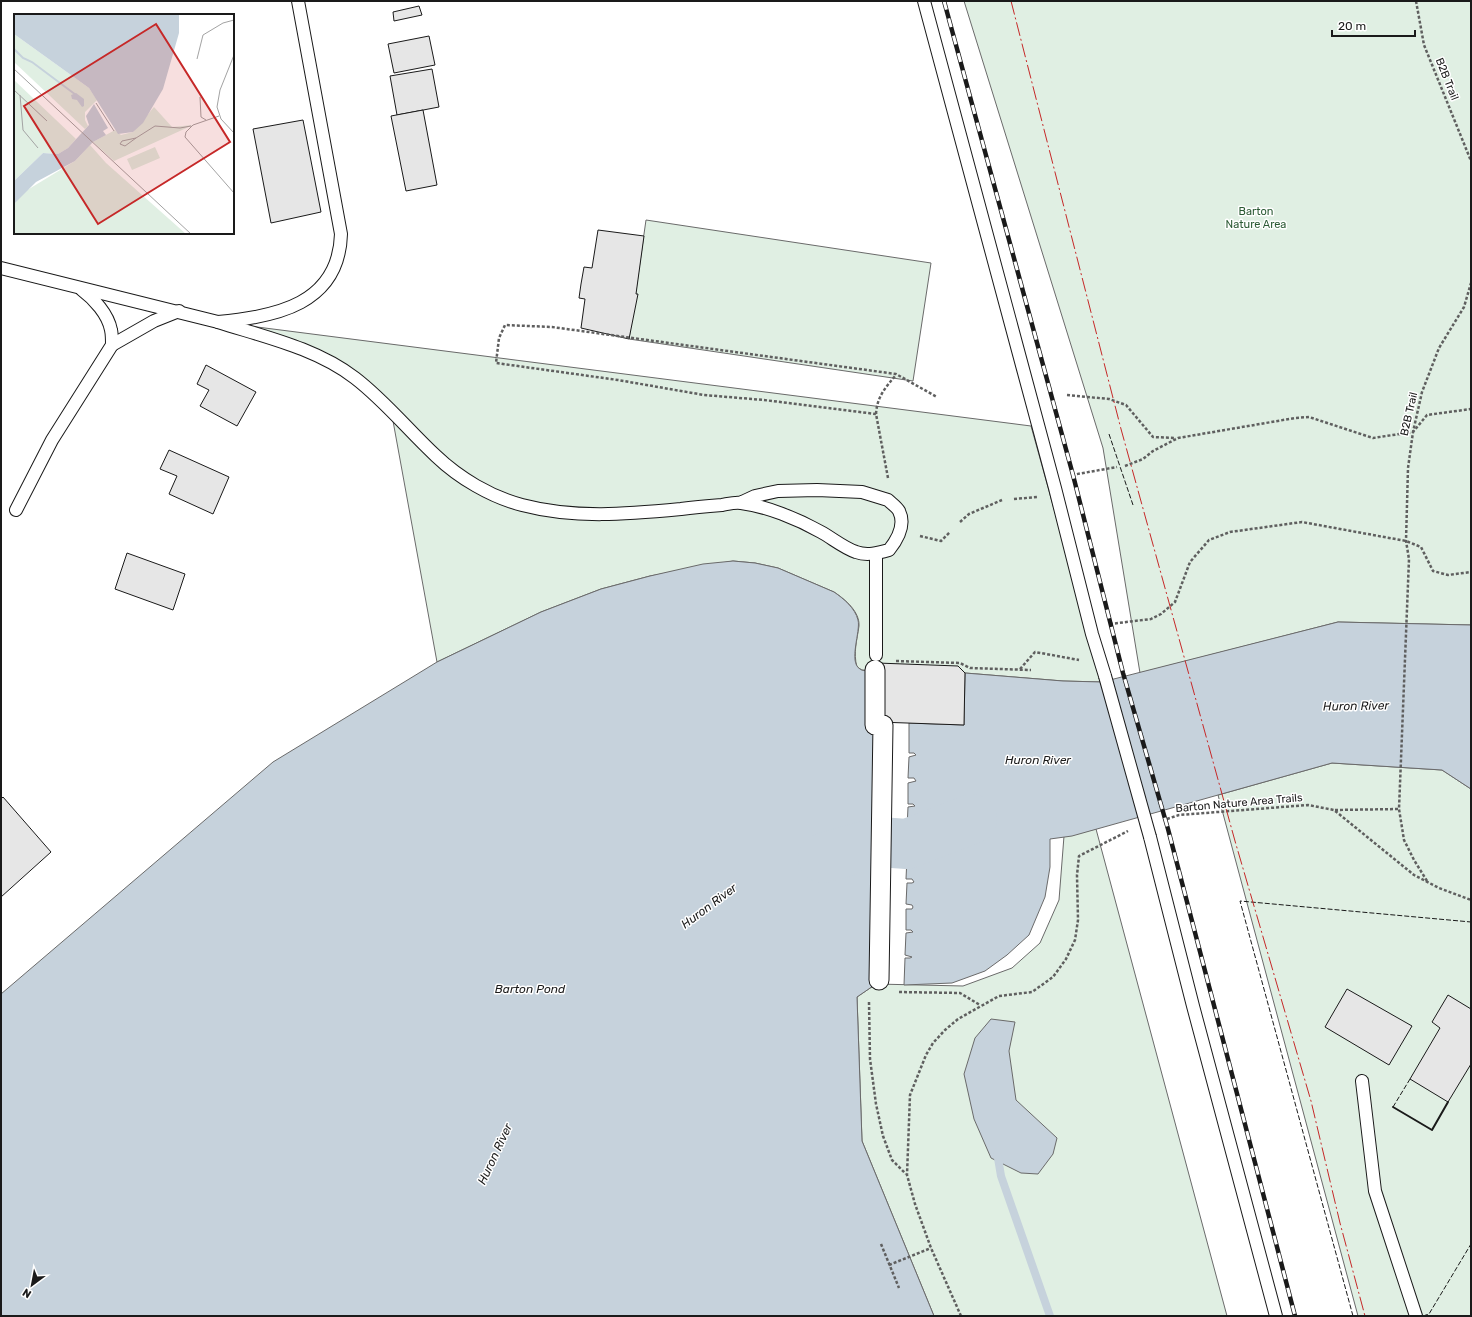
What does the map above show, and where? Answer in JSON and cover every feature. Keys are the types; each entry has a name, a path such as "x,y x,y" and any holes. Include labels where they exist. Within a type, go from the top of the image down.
{"street":[{"path":"875,663 875,725 883,725 886,986"}],"lane":[{"path":"218,322 267,316 306,300 317,292 326,282 339,253 341,243 341,227 298,1"},
{"path":"924,1 1055,488 1092,634 1150,837 1193,1006 1276,1316"},
{"path":"1,268 179,311 218,322 303,350 331,362 354,377 373,393 436,456 455,472 498,497 521,505 571,514 594,515 740,503 773,511 800,521 855,552 866,554 876,554 889,550 898,537 901,523 899,512 888,500 862,492 778,490 755,496 740,503"},
{"path":"80,288 95,300 106,317 111,329 112,345"},
{"path":"16,510 52,440 112,345 154,321 179,311"},
{"path":"875,663 876,554"},
{"path":"1362,1081 1375,1190 1416,1316"}],"path":[{"name":"B2B Trail","path":"1416,1 1424,45 1471,161"},
{"name":"B2B Trail","path":"1399,809 1409,559 1406,541 1408,468 1412,432 1422,392 1439,348 1464,307 1471,283"},
{"path":"876,414 764,400 704,395 618,380 496,363 498,338 506,325 552,327 896,374 937,397"},
{"path":"891,503 876,414 877,403 882,393 896,374"},
{"path":"1067,395 1109,399 1126,405 1152,437 1178,438 1295,418 1309,417 1373,438 1412,432 1427,415 1471,409"},
{"path":"1125,466 1144,459 1160,447 1178,438"},
{"path":"960,522 969,514 1002,500"},
{"path":"1020,669 1036,652 1082,660 1081,640 1110,624 1150,619 1161,614 1175,602 1190,562 1209,540 1230,532 1302,522 1406,541 1421,547 1433,571 1448,575 1471,572"},
{"path":"900,529 941,541 950,532"},
{"path":"903,661 960,663 970,668 1031,670"},
{"name":"Barton Nature Area Trails","path":"1164,819 1179,815 1308,805 1334,810 1414,875 1471,900"},
{"path":"1334,810 1399,809 1404,840 1414,860 1428,882"},
{"path":"961,1316 931,1248 915,1204 907,1175 910,1095 919,1071 933,1043 958,1019 980,1005 999,996 1032,992 1053,976 1066,959 1075,940 1078,920 1076,874 1080,856 1128,831"},
{"path":"886,986 960,993 980,1005"},
{"path":"869,999 870,1058 876,1104 892,1160 907,1175"},
{"path":"880,1244 899,1288"},
{"path":"889,1265 931,1248"}],"green space":[{"name":"Barton Nature Area","path":"964,1 1471,1 1471,625 1338,622 1140,673 1103,448"},
{"path":"646,220 931,263 913,381 629,339"},
{"path":"218,322 1031,426 1102,682 1063,681 965,673 862,670 857,667 855,657 859,621 851,606 843,598 834,592 778,568 755,563 733,561 650,576 601,589 541,612 437,662 391,410 331,362"},
{"path":"1332,763 1442,770 1471,789 1471,1316 1358,1316 1218,795"},
{"path":"1096,829 1227,1316 934,1316 862,1141 857,997 876,984 963,986 1012,968 1040,943 1059,900 1064,836"}],"water":[{"name":"Barton Pond","path":"733,561 755,563 778,568 838,595 852,608 857,616 858,631 855,660 857,665 863,670 875,670 876,984 857,997 862,1141 934,1316 1,1316 1,994 273,762 437,662 541,612 601,589 703,564"},
{"name":"Huron River","path":"1338,622 1471,625 1471,789 1442,770 1332,763 1072,836 1050,839 1050,867 1045,897 1029,935 1007,955 985,971 952,983 904,985 905,958 912,957 905,955 906,933 913,932 911,930 906,930 906,909 912,909 913,907 912,905 906,904 907,883 914,882 912,879 906,879 907,857 914,856 913,854 908,854 907,832 915,831 907,829 908,807 915,806 913,804 908,804 908,783 916,781 914,778 908,778 909,757 916,755 914,753 909,753 909,723 964,725 965,673 1063,681 1102,682"},
{"path":"991,1019 1015,1022 1009,1051 1016,1100 1057,1138 1053,1154 1038,1174 1021,1173 991,1158 974,1119 964,1074 975,1038"}],"building":[{"path":"419,6 422,15 394,21 393,12"},
{"path":"429,36 435,65 394,73 388,44"},
{"path":"432,69 439,107 397,115 390,76"},
{"path":"423,110 437,185 406,191 391,116"},
{"path":"303,120 321,212 271,223 253,129"},
{"path":"598,230 644,236 636,294 638,294 629,339 581,328 585,299 579,298 581,284 584,267 592,268"},
{"path":"206,365 256,392 237,426 200,406 209,390 197,384"},
{"path":"169,450 229,477 213,514 169,494 177,476 160,469"},
{"path":"127,553 185,574 173,610 115,589"},
{"path":"877,663 958,666 965,673 964,725 878,722"},
{"path":"3,797 51,852 1,897 1,799"},
{"path":"1347,989 1412,1026 1389,1065 1325,1027"},
{"path":"1448,995 1471,1009 1471,1064 1448,1102 1410,1079 1440,1028 1432,1022"}],"waterway":[{"name":"Huron River","path":"823,858 879,842 907,844 972,819"},
{"path":"997,1152 1001,1176 1050,1316"}],"railway":[{"path":"944,1 1073,475 1123,673 1168,829 1295,1316"}],"fence":[{"path":"1109,434 1133,505"},
{"path":"1353,1316 1240,901 1471,922"},
{"path":"1393,1107 1410,1079"},
{"path":"1423,1316 1429,1314 1471,1244"}],"wall":[{"path":"1393,1107 1432,1130 1448,1102"}],"power":[{"path":"1011,1 1121,429 1235,841 1311,1101 1340,1223 1365,1316"}]}
